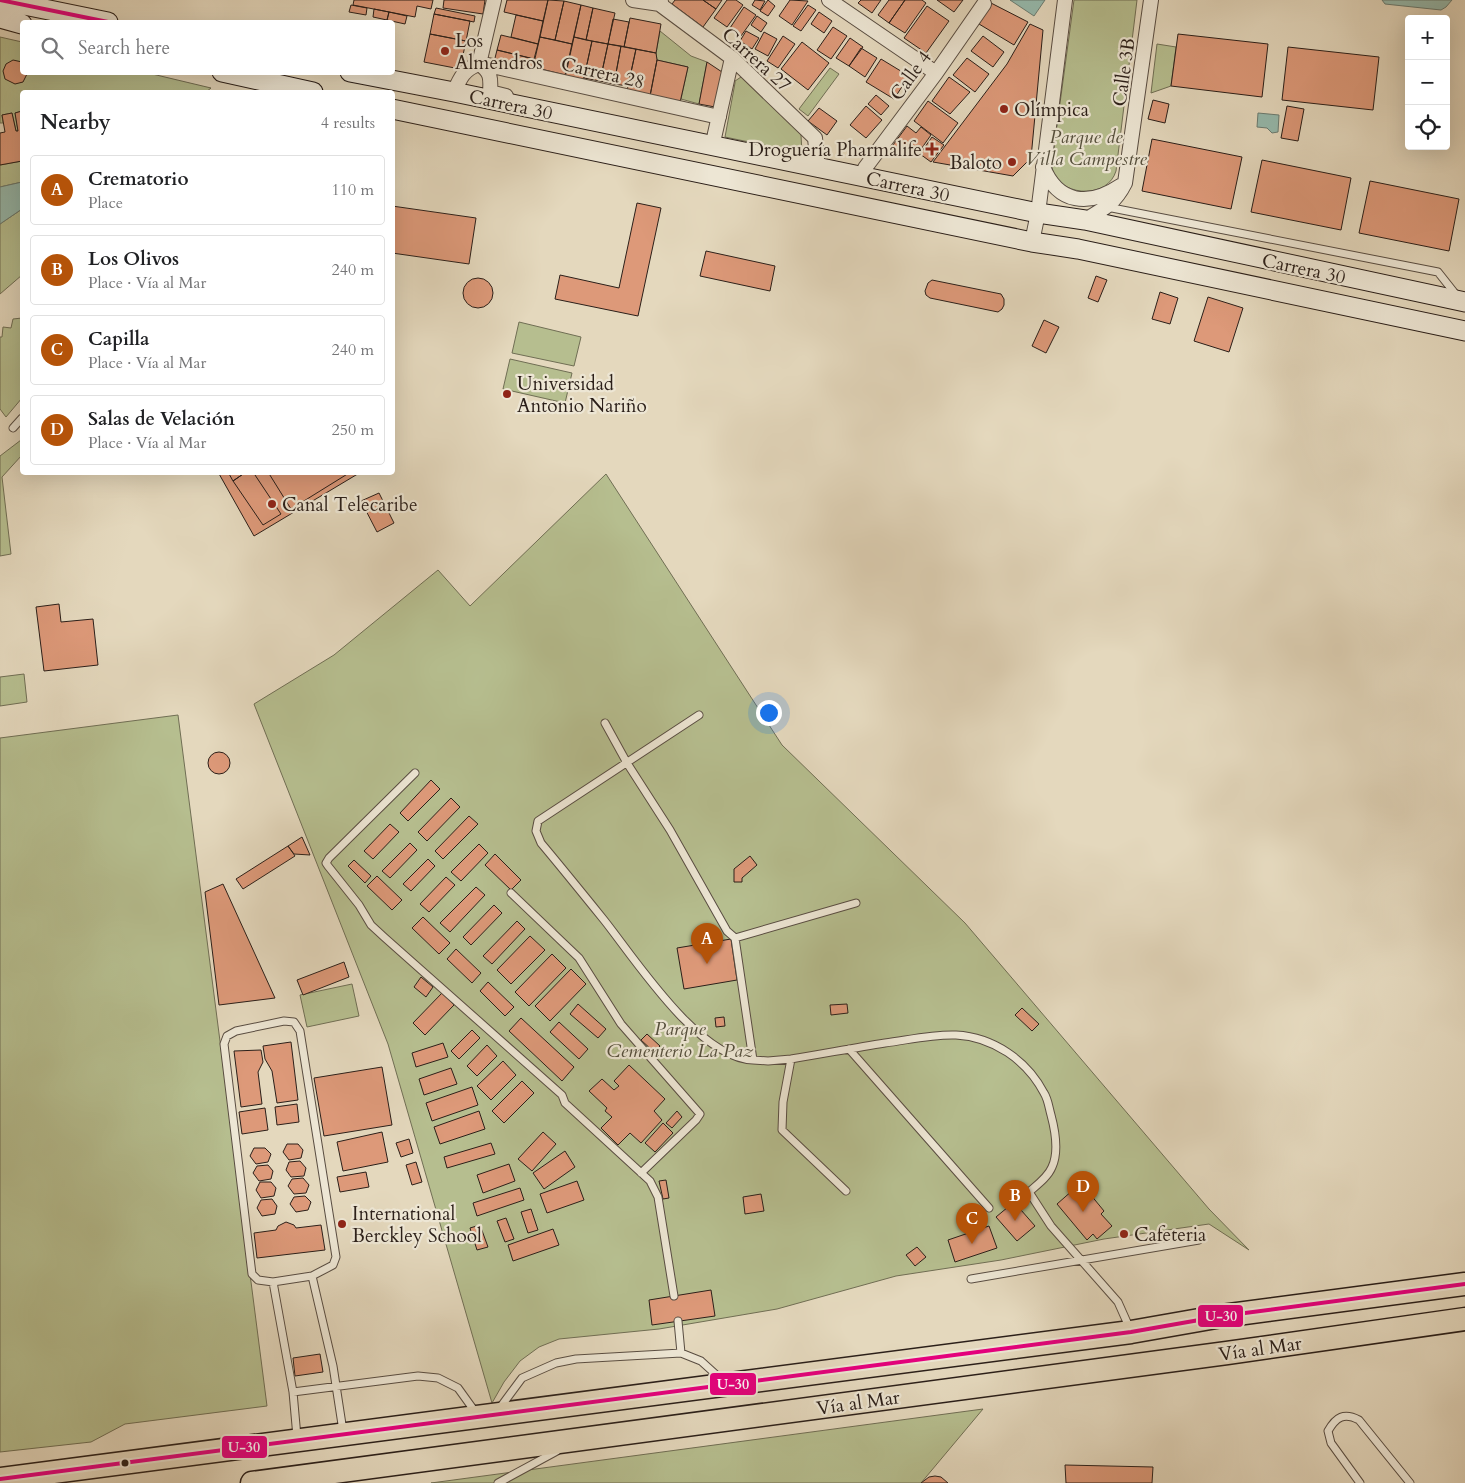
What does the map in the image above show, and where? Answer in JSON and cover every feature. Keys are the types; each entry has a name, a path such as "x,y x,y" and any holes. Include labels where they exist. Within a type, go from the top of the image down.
{"highway":[{"name":"Vía al Mar","path":"0,1479 1131,1332 1222,1316 1465,1284"},
{"name":"Vía al Mar","path":"254,1483 1227,1353 1465,1319"}],"main road":[{"path":"0,0 98,20"},
{"path":"0,18 20,23"},
{"path":"236,75 304,90"},
{"name":"Carrera 30","path":"366,75 962,198 1085,220 1464,302"},
{"name":"Carrera 30","path":"395,110 1032,242 1078,249 1465,331"},
{"path":"1078,249 1085,220"}],"street":[{"path":"479,64 494,0"},
{"path":"633,0 659,1"},
{"path":"829,0 936,73"},
{"path":"1032,242 1038,213 1065,0"},
{"name":"Calle 3B","path":"1085,220 1107,207 1118,196 1125,183 1151,0"},
{"name":"Carrera 27","path":"659,1 732,58 815,138 817,158"},
{"name":"Calle 4","path":"866,168 984,4"},
{"path":"714,138 732,58"},
{"path":"454,92 459,79 465,71 479,64"},
{"path":"479,64 490,75 490,92 962,198"},
{"name":"Carrera 28","path":"479,64 719,117"},
{"path":"1043,166 1049,181 1062,192 1080,200 1098,198 1125,183"}],"lane":[{"path":"1107,207 1438,272 1464,302"},
{"path":"13,428 20,420"},
{"path":"699,715 538,821 536,831 541,843 604,920 662,996 710,1043 728,1054 742,1060 768,1061 932,1036 956,1035 978,1038 1000,1046 1018,1060 1032,1074 1045,1094 1056,1146 1052,1167 1042,1181 1029,1192 1051,1226 1118,1302 1131,1332"},
{"path":"605,724 627,764 670,830 727,931 734,938 753,1060"},
{"path":"415,773 326,863 371,925 562,1095 565,1103 650,1181 658,1197 674,1296"},
{"path":"511,893 579,958 621,1024 700,1114 641,1172"},
{"path":"734,938 856,903"},
{"path":"284,1021 294,1022 300,1031 336,1257 333,1265 312,1276 273,1282 258,1280 252,1274 224,1044 227,1036 236,1031 284,1021"},
{"path":"849,1049 989,1208"},
{"path":"791,1059 783,1102 782,1130 846,1191"},
{"path":"971,1279 1199,1240"},
{"path":"312,1276 333,1366 344,1434"},
{"path":"273,1282 293,1392 298,1440"},
{"path":"678,1321 681,1353"},
{"path":"293,1392 418,1376 438,1378 458,1388 486,1416 522,1378 556,1363 576,1359 681,1353 702,1361 727,1384"},
{"path":"1360,1483 1330,1442 1328,1431 1332,1424 1344,1416 1350,1415 1360,1420 1410,1483"},
{"path":"498,1483 581,1439"}],"green space":[{"name":"Parque de Villa Campestre","path":"1074,0 1137,0 1116,171 1111,180 1104,186 1096,190 1086,191 1067,187 1059,182 1052,167"},
{"path":"660,31 691,56 707,62 699,104 681,99 688,67 657,60 656,53"},
{"path":"0,37 20,42 20,75 156,75 211,88 208,90 20,90 20,112 15,113 18,131 16,131 12,113 2,115 3,123 0,123"},
{"path":"1157,44 1176,47 1171,86 1151,93"},
{"path":"830,68 839,74 808,116 799,109"},
{"path":"741,77 745,78 801,135 802,153 725,137 735,81"},
{"path":"20,161 20,182 0,187 0,165"},
{"path":"20,210 20,277 0,294 0,224"},
{"path":"20,318 20,400 6,417 0,409 0,337 2,337 3,327 11,328 13,319"},
{"path":"519,322 581,337 574,366 512,353"},
{"path":"510,359 572,373 565,403 503,389"},
{"path":"20,441 20,457 2,477 11,554 0,556 0,456"},
{"name":"Parque Cementerio La Paz","path":"606,474 782,745 965,923 1209,1209 1249,1250 1209,1224 1104,1239 1001,1260 896,1276 777,1309 659,1329 559,1339 539,1347 520,1361 504,1382 492,1403 388,1044 254,704 334,655 438,570 470,606"},
{"path":"24,674 27,702 0,706 0,677"},
{"path":"178,715 267,1406 125,1424 91,1442 0,1452 0,738"},
{"path":"352,984 359,1016 307,1027 300,995"},
{"path":"983,1409 921,1483 431,1483"}],"water":[{"path":"1010,0 1045,0 1034,16"},
{"path":"1382,0 1452,0 1441,10 1385,4"},
{"path":"1258,113 1279,115 1278,132 1272,133 1267,128 1257,127"},
{"path":"20,182 20,210 0,224 0,187"}],"building":[{"path":"354,0 433,0 431,9 417,6 415,17 353,5"},
{"path":"444,0 485,0 483,14 443,8"},
{"path":"507,0 548,0 543,21 504,12"},
{"path":"548,0 564,1 555,40 540,37"},
{"path":"675,0 703,0 716,9 703,27 672,4"},
{"path":"703,0 722,0 716,9"},
{"path":"727,0 736,0 743,5 727,27 714,18"},
{"path":"755,0 765,1 760,10 752,5"},
{"path":"768,0 775,6 768,16 760,11"},
{"path":"790,0 808,1 792,25 779,16"},
{"path":"861,0 881,0 872,13 858,3"},
{"path":"889,0 905,0 889,23 878,15"},
{"path":"905,0 922,0 926,3 905,33 889,23"},
{"path":"937,0 963,0 954,12"},
{"path":"564,1 581,5 572,44 555,40"},
{"path":"991,3 1028,22 1014,45 979,24"},
{"path":"351,5 367,8 366,15 349,12"},
{"path":"581,5 593,8 586,40 574,37"},
{"path":"808,5 816,10 801,31 793,26"},
{"path":"927,6 949,21 926,53 904,38"},
{"path":"744,7 756,15 741,36 730,28"},
{"path":"436,8 475,16 474,22 434,14"},
{"path":"593,8 615,13 608,44 586,40"},
{"path":"374,9 389,12 387,20 373,17"},
{"path":"389,12 407,16 405,24 395,22 395,20 387,20"},
{"path":"819,12 832,21 824,33 811,24"},
{"path":"434,14 470,21 466,41 430,34"},
{"path":"516,15 543,21 538,44 511,37"},
{"path":"757,16 767,23 761,32 751,25"},
{"path":"630,18 661,24 656,53 624,47"},
{"path":"613,19 629,22 624,47 608,44"},
{"name":"Olímpica","path":"1030,24 1043,30 1031,158 1013,176 933,162 1007,64"},
{"path":"833,27 847,36 831,59 817,50"},
{"path":"746,31 759,38 752,49 740,41"},
{"path":"764,32 777,39 768,56 755,49"},
{"name":"Los Almendros","path":"430,34 466,41 460,69 424,62"},
{"path":"1178,34 1268,44 1262,97 1171,86"},
{"path":"501,35 538,44 534,59 497,50"},
{"path":"783,36 795,44 778,68 767,61"},
{"path":"983,36 1004,52 993,67 971,51"},
{"path":"540,37 572,44 565,75 533,67"},
{"path":"574,37 592,41 583,82 565,78"},
{"path":"850,38 863,47 849,66 836,58"},
{"path":"592,41 608,44 600,81 584,78"},
{"path":"802,42 829,63 808,90 781,69"},
{"path":"608,44 621,46 614,84 600,81"},
{"path":"621,46 636,49 628,86 614,84"},
{"path":"1288,47 1379,57 1373,110 1282,100"},
{"path":"861,48 877,58 865,77 849,66"},
{"path":"636,49 656,53 657,60 650,96 627,91"},
{"path":"497,50 534,59 531,75 493,66"},
{"path":"967,58 989,74 975,92 953,75"},
{"path":"881,59 909,76 894,99 866,82"},
{"path":"13,60 20,62 20,75 26,75 23,82 15,84 5,79 3,71 6,64"},
{"path":"657,60 688,67 679,107 650,96"},
{"path":"707,62 722,72 715,107 699,104"},
{"path":"949,77 970,92 950,114 932,101"},
{"path":"876,95 889,106 881,115 868,104"},
{"path":"1153,100 1169,104 1165,123 1148,119"},
{"path":"928,101 958,123 943,143 914,121"},
{"path":"866,106 882,120 866,138 850,125"},
{"path":"1287,106 1304,109 1298,141 1281,138"},
{"path":"819,108 837,121 827,135 808,121"},
{"path":"20,112 20,161 0,165 0,133 5,132 2,115 12,113 16,131 18,131 15,113"},
{"path":"907,126 916,133 921,127 931,135 919,152 913,148 911,151 907,149 904,153 893,145"},
{"name":"Droguería Pharmalife","path":"932,137 944,145 931,162 920,154"},
{"path":"1152,139 1242,157 1231,209 1142,191"},
{"path":"1262,160 1351,178 1341,230 1251,212"},
{"path":"1370,181 1459,199 1449,251 1359,233"},
{"path":"637,203 661,208 638,316 555,299 560,275 619,288"},
{"path":"395,206 476,218 469,264 395,253"},
{"path":"706,251 775,266 770,291 700,276"},
{"path":"1096,276 1107,280 1098,302 1088,298"},
{"path":"478,278 489,282 493,293 489,304 478,308 467,304 463,293 467,282"},
{"path":"932,280 1001,294 1004,299 1004,305 998,312 930,298 926,295 925,291 928,283"},
{"path":"1160,292 1178,298 1170,324 1152,319"},
{"path":"1208,297 1243,308 1229,352 1194,341"},
{"path":"1044,320 1059,327 1046,353 1032,346"},
{"name":"Canal Telecaribe","path":"220,475 356,475 254,536"},
{"path":"230,475 242,475 233,481"},
{"path":"242,475 255,475 281,514 263,525 233,481"},
{"path":"270,475 346,475 291,509"},
{"path":"379,493 394,523 377,532 361,501"},
{"path":"59,604 61,622 93,619 98,665 44,671 36,607"},
{"path":"215,752 223,752 230,759 230,767 223,774 215,774 208,767 208,759"},
{"path":"431,780 440,789 408,821 400,813"},
{"path":"451,798 460,807 427,841 418,832"},
{"path":"469,816 478,824 443,859 435,851"},
{"path":"390,824 399,832 373,859 364,851"},
{"path":"302,837 310,855 294,854 288,846"},
{"path":"410,843 417,850 390,878 382,871"},
{"path":"479,844 488,853 461,881 451,872"},
{"path":"288,846 295,856 243,889 236,879"},
{"path":"495,854 521,880 511,890 485,865"},
{"path":"750,856 757,865 742,878 742,882 734,882 734,869"},
{"path":"428,859 435,866 411,891 403,884"},
{"path":"354,860 371,876 365,883 348,866"},
{"path":"377,876 402,900 392,910 367,886"},
{"path":"446,877 455,885 429,912 420,904"},
{"path":"223,884 275,998 219,1005 205,892"},
{"path":"476,887 485,895 450,932 440,923"},
{"path":"494,905 502,913 471,945 463,937"},
{"path":"423,917 450,943 439,954 412,928"},
{"path":"517,921 525,929 492,964 483,956"},
{"path":"530,936 545,950 511,984 497,970"},
{"path":"731,939 737,980 684,989 677,948"},
{"path":"456,949 481,973 472,983 447,959"},
{"path":"552,954 566,968 529,1006 515,992"},
{"path":"344,962 349,977 303,995 297,980"},
{"path":"571,969 586,984 550,1021 535,1006"},
{"path":"421,977 433,987 426,997 414,987"},
{"path":"488,982 514,1007 505,1016 480,991"},
{"path":"442,993 454,1005 425,1035 413,1023"},
{"path":"578,1004 606,1029 598,1038 570,1014"},
{"path":"847,1004 848,1013 831,1015 830,1005"},
{"path":"1022,1008 1039,1024 1032,1031 1015,1015"},
{"path":"724,1017 725,1026 716,1027 715,1018"},
{"path":"521,1018 574,1067 562,1081 509,1031"},
{"path":"559,1022 588,1049 579,1059 550,1032"},
{"path":"472,1030 480,1038 459,1059 451,1051"},
{"path":"647,1034 660,1046 654,1052 641,1040"},
{"path":"291,1042 298,1100 277,1103 272,1071 265,1059 263,1046"},
{"path":"443,1043 448,1057 416,1067 412,1053"},
{"path":"487,1045 497,1056 477,1076 467,1066"},
{"path":"261,1050 263,1062 258,1072 262,1104 241,1107 234,1051"},
{"path":"503,1061 516,1075 491,1100 477,1086"},
{"path":"629,1065 665,1099 654,1111 662,1120 641,1143 630,1133 618,1145 601,1128 612,1117 605,1111 607,1108 589,1091 602,1079 614,1090 619,1086 614,1081"},
{"path":"382,1067 392,1125 324,1136 314,1078"},
{"path":"451,1068 457,1084 424,1095 419,1079"},
{"path":"522,1081 534,1093 504,1123 492,1111"},
{"path":"472,1087 478,1105 432,1121 426,1103"},
{"path":"297,1104 299,1122 277,1125 275,1107"},
{"path":"265,1108 268,1130 242,1134 239,1112"},
{"path":"479,1111 485,1129 440,1144 434,1127"},
{"path":"677,1111 682,1117 672,1128 666,1123"},
{"path":"663,1123 673,1133 655,1152 645,1143"},
{"path":"382,1132 388,1162 343,1171 337,1142"},
{"path":"543,1132 556,1144 532,1171 518,1159"},
{"path":"409,1139 413,1153 401,1157 396,1143"},
{"path":"491,1143 495,1154 447,1168 444,1157"},
{"path":"287,1144 298,1144 303,1150 301,1158 289,1160 283,1152"},
{"path":"254,1148 265,1148 271,1154 268,1162 256,1164 250,1156"},
{"path":"565,1151 575,1167 544,1189 533,1173"},
{"path":"300,1161 306,1168 304,1176 291,1177 286,1170 289,1162"},
{"path":"416,1162 422,1182 412,1185 406,1165"},
{"path":"509,1164 515,1181 483,1193 477,1175"},
{"path":"268,1165 273,1171 271,1179 259,1181 253,1173 257,1166"},
{"path":"366,1172 369,1187 340,1192 337,1177"},
{"path":"303,1178 309,1185 306,1193 294,1194 288,1186 292,1179"},
{"path":"666,1180 669,1198 663,1199 659,1181"},
{"path":"577,1181 584,1200 547,1213 540,1194"},
{"path":"260,1182 271,1182 276,1188 274,1196 261,1198 256,1190"},
{"path":"1081,1183 1104,1211 1101,1214 1112,1226 1097,1239 1093,1234 1087,1240 1057,1204"},
{"path":"520,1188 524,1200 477,1216 473,1203"},
{"path":"761,1194 764,1211 745,1214 743,1197"},
{"path":"305,1196 311,1202 308,1210 296,1212 290,1204 294,1197"},
{"path":"272,1199 277,1206 275,1214 262,1216 257,1208 261,1200"},
{"path":"1014,1202 1035,1226 1017,1241 996,1217"},
{"path":"531,1209 538,1230 528,1233 521,1212"},
{"path":"506,1218 514,1239 505,1242 497,1221"},
{"path":"286,1222 294,1225 296,1228 321,1225 325,1250 257,1258 254,1233 276,1230 278,1226"},
{"path":"480,1225 488,1247 477,1250 470,1228"},
{"path":"989,1226 997,1248 955,1262 948,1240"},
{"path":"553,1229 559,1245 513,1261 508,1245"},
{"path":"917,1247 926,1257 915,1266 906,1255"},
{"path":"711,1290 715,1316 652,1325 649,1300"},
{"path":"320,1354 323,1372 295,1376 293,1358"},
{"path":"1065,1465 1153,1467 1152,1483 1066,1483"},
{"path":"929,1477 941,1477 948,1483 921,1483"}],"transit line":[{"name":"U-30","path":"0,0 98,20"},
{"name":"U-30","path":"0,1479 1131,1332 1222,1316 1465,1284"}],"place":[{"name":"Los Almendros","path":"445,51"},
{"name":"Olímpica","path":"1004,109"},
{"name":"Droguería Pharmalife","path":"932,149"},
{"name":"Baloto","path":"1012,162"},
{"name":"Universidad Antonio Nariño","path":"507,394"},
{"name":"Canal Telecaribe","path":"272,504"},
{"name":"Crematorio","path":"707,964"},
{"name":"Salas de Velación","path":"1083,1212"},
{"name":"Los Olivos","path":"1015,1221"},
{"name":"International Berckley School","path":"342,1224"},
{"name":"Cafeteria","path":"1124,1234"},
{"name":"Capilla","path":"972,1244"}]}
